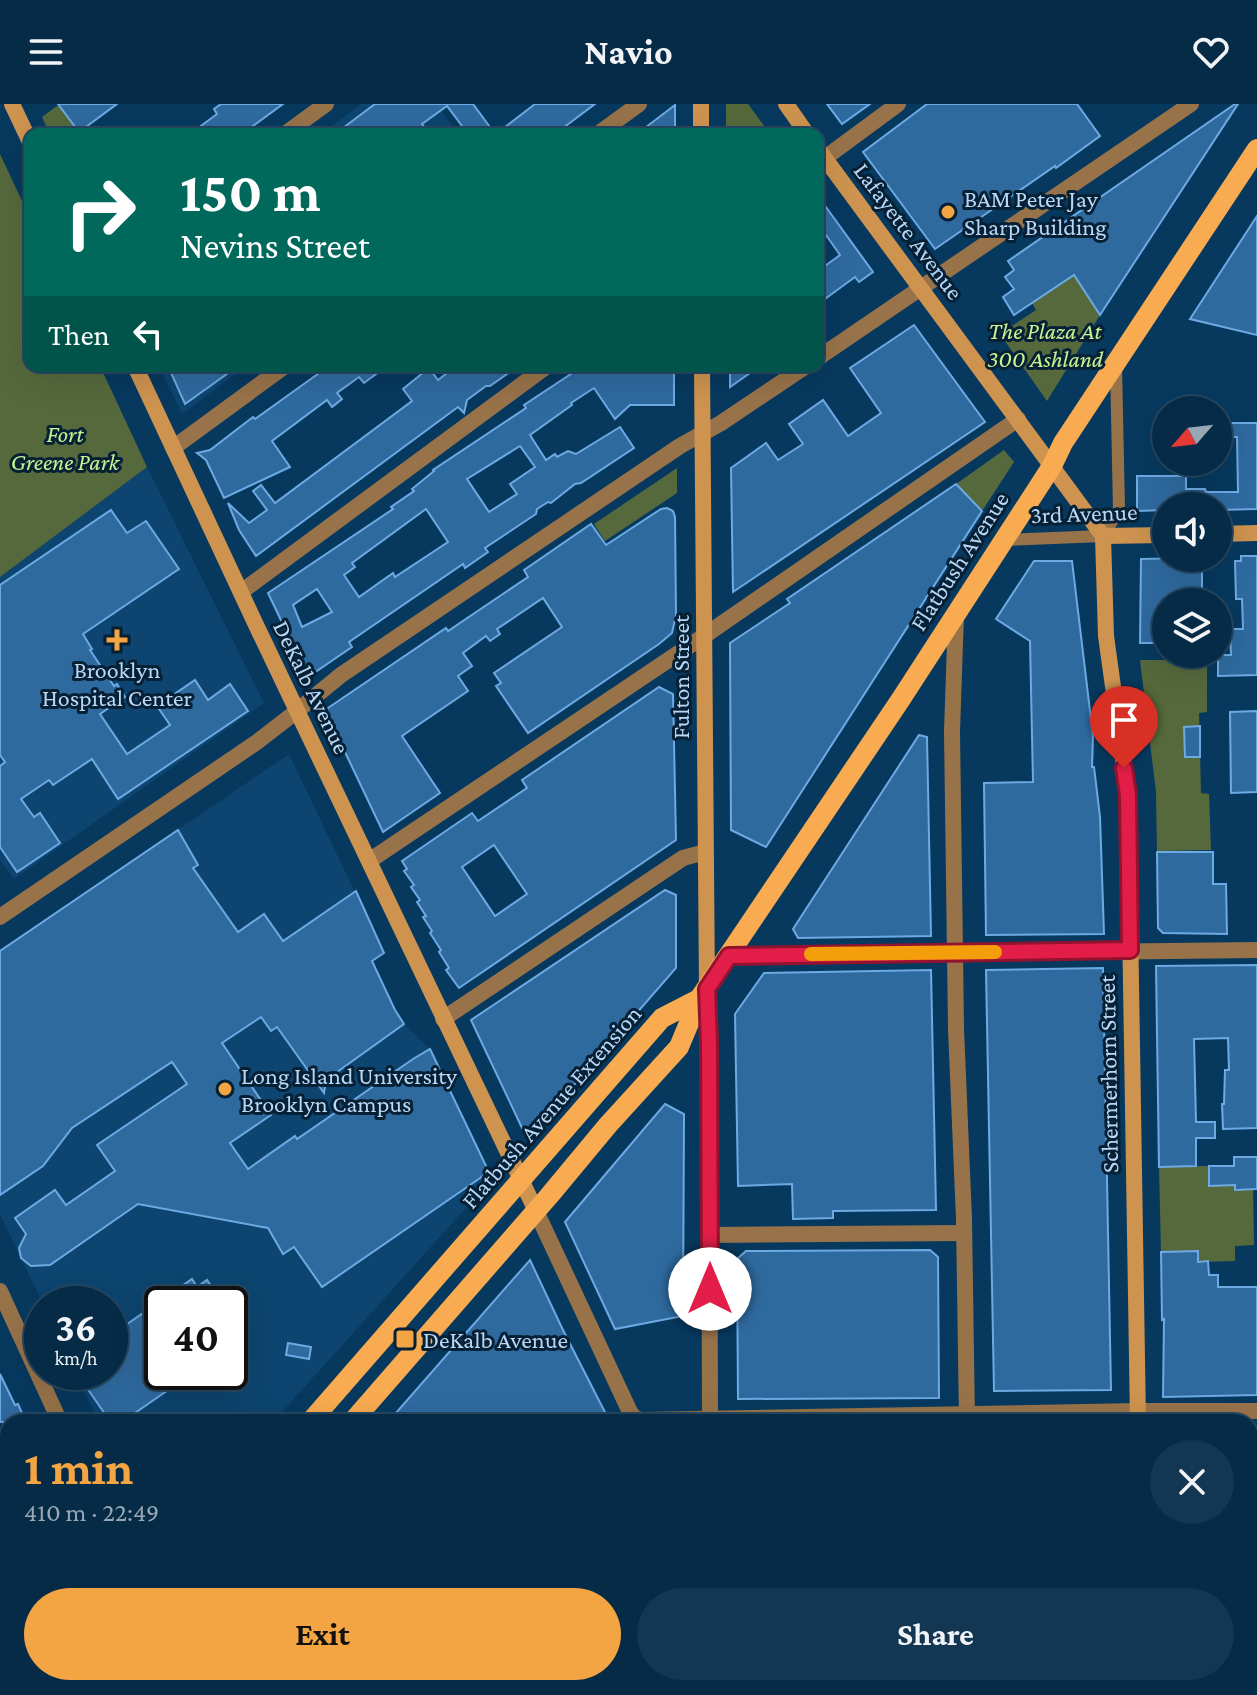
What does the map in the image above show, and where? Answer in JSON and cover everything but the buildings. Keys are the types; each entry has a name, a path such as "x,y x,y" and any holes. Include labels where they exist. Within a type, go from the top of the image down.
{"main road":[{"path":"701,104 701,128"},
{"path":"786,104 803,128"},
{"path":"13,105 24,129"},
{"name":"Flatbush Avenue","path":"703,994 956,614 1052,466 1063,443 1257,149"},
{"name":"Lafayette Avenue","path":"824,162 921,288 1103,536"},
{"name":"DeKalb Avenue","path":"138,372 536,1211"},
{"name":"Fulton Street","path":"702,372 703,994"},
{"path":"1232,534 1257,533"},
{"name":"3rd Avenue","path":"1103,536 1152,535"},
{"name":"Schermerhorn Street","path":"1103,536 1106,636 1128,795 1138,1414"},
{"path":"359,1414 679,1047 703,994"},
{"name":"Flatbush Avenue Extension","path":"317,1414 662,1018 703,994"}],"street":[{"path":"293,128 326,104"},
{"path":"606,128 639,104"},
{"path":"824,154 898,104"},
{"path":"824,354 1191,104"},
{"path":"1103,536 1119,510 1116,362"},
{"path":"173,448 277,372"},
{"path":"241,592 539,372"},
{"path":"0,917 257,742 354,666 680,446 797,372"},
{"path":"369,861 704,636 1018,419"},
{"name":"3rd Avenue","path":"1004,540 1103,536"},
{"path":"956,614 952,731 956,1029 967,1414"},
{"path":"443,1019 683,858 705,852"},
{"path":"729,956 1257,950"},
{"path":"703,994 709,1042 710,1414"},
{"name":"DeKalb Avenue","path":"536,1211 632,1414"},
{"path":"710,1235 964,1233"},
{"path":"0,1291 56,1414"},
{"path":"1186,1414 1257,1411"}],"shaded area":[{"path":"361,104 436,104 454,128 329,128"},
{"path":"162,372 238,372 182,414"},
{"name":"Brooklyn Hospital Center","path":"147,467 264,703 14,879 0,860 0,577"},
{"name":"Long Island University Brooklyn Campus","path":"289,754 384,953 362,968 373,963 396,1012 430,1049 487,1168 486,1174 473,1200 280,1414 95,1414 84,1390 128,1390 128,1286 34,1286 0,1214 0,951"}],"green space":[{"path":"726,104 748,104 766,128 726,128"},
{"path":"57,106 76,128 47,128 42,117"},
{"name":"Fort Greene Park","path":"0,154 24,205 24,372 103,372 147,467 0,577"},
{"name":"The Plaza At 300 Ashland","path":"1074,275 1100,315 1047,401 1002,337 1036,310 1032,303"},
{"path":"1004,450 1014,462 982,511 956,484"},
{"path":"677,468 677,493 605,541 594,524"},
{"path":"1140,660 1152,660 1152,668 1207,668 1207,712 1199,713 1201,793 1209,794 1211,850 1157,851 1156,792"},
{"path":"1209,1166 1210,1186 1235,1185 1235,1190 1253,1189 1254,1245 1235,1246 1235,1261 1198,1262 1197,1251 1161,1252 1159,1167"}],"slow traffic":[{"path":"811,954 995,952"}],"place":[{"name":"BAM Peter Jay Sharp Building","path":"948,212"},
{"name":"Brooklyn Hospital Center","path":"117,640"},
{"name":"Long Island University Brooklyn Campus","path":"225,1089"},
{"name":"DeKalb Avenue","path":"405,1339"}],"route":[{"path":"710,1289 707,989 729,956 1130,950 1128,795 1124,768"}]}
